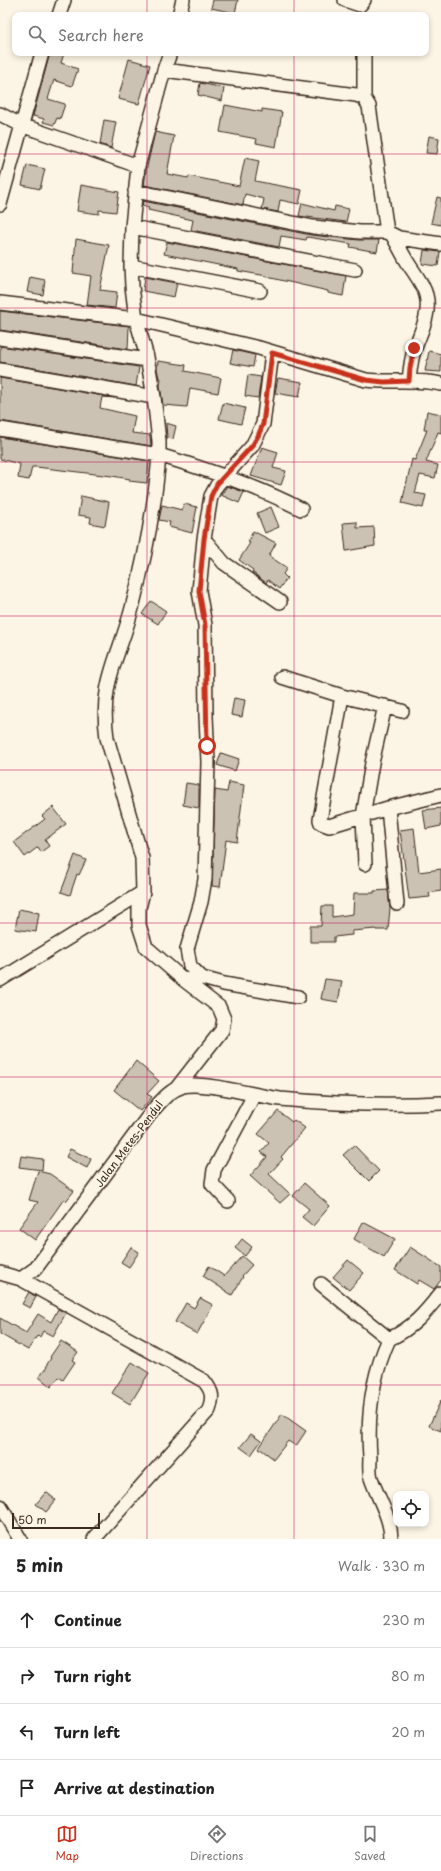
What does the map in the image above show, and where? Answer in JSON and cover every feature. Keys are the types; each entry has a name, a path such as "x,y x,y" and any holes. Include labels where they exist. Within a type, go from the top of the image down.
{"street":[{"path":"60,12 64,0"},
{"path":"180,12 183,0"},
{"path":"344,0 362,7"},
{"path":"0,204 41,56"},
{"path":"169,56 138,166 132,226 131,266 136,319 147,360 154,397 159,441 155,503 133,606 110,673 104,704 106,738 142,858 143,892 139,908 139,925 146,946 184,980 219,1007 222,1012 224,1024 222,1030 176,1089"},
{"path":"364,56 364,98 369,106 390,234 408,264 420,280 426,294 428,307 420,336 414,348 409,381"},
{"path":"164,70 356,95 364,98"},
{"path":"0,114 21,125 138,166"},
{"path":"135,191 319,228 390,234 441,244"},
{"path":"132,226 355,270"},
{"path":"131,266 260,290"},
{"path":"0,303 136,319 225,339 366,380 384,382 424,380 441,384"},
{"path":"0,338 147,360"},
{"path":"202,978 190,966 187,949 201,902 205,879 208,762 205,625 199,591 204,539 211,496 217,484 252,446 263,424 272,353"},
{"path":"0,370 154,397"},
{"path":"0,429 159,455 225,476 262,490 302,509"},
{"path":"204,539 224,563 280,602"},
{"path":"282,678 342,696 402,711"},
{"path":"342,696 320,820 324,826 329,826 388,808 441,795"},
{"path":"365,864 363,816 372,763 385,706"},
{"path":"388,808 397,904"},
{"path":"0,980 143,892"},
{"path":"184,980 202,978 224,984 298,997"},
{"name":"Jalan Metes-Pendul","path":"21,1279 36,1268 153,1110 163,1098 176,1089 194,1085 319,1102 359,1104 441,1103"},
{"path":"228,1202 212,1184 212,1176 254,1094"},
{"path":"0,1273 21,1279 204,1381 211,1390 213,1399 209,1410 94,1539"},
{"path":"321,1284 389,1339"},
{"path":"392,1539 389,1520 371,1477 368,1440 372,1393 382,1354 389,1339 404,1333 419,1320 441,1293"},
{"path":"0,1506 20,1539"}],"building":[{"path":"213,0 238,0 235,12 211,8"},
{"path":"49,56 63,56 61,63 78,69 72,86 54,80 48,99 65,104 60,119 57,118 54,125 43,122 44,119 33,116"},
{"path":"129,59 150,65 139,104 118,99"},
{"path":"200,83 224,88 222,101 198,95"},
{"path":"225,105 262,112 262,109 282,112 276,147 256,143 257,139 220,132"},
{"path":"104,120 116,122 111,148 100,144"},
{"path":"155,132 174,136 167,174 188,178 189,176 239,186 245,158 259,161 255,181 302,190 299,204 280,200 278,212 262,209 264,199 245,194 243,205 144,185"},
{"path":"429,136 439,138 437,154 426,153"},
{"path":"27,165 45,169 40,189 22,185"},
{"path":"81,185 119,192 116,212 99,210 99,214 77,211"},
{"path":"437,197 441,198 441,225 431,223"},
{"path":"143,201 311,235 359,240 379,240 377,252 350,247 351,244 307,237 306,240 281,236 279,247 191,230 193,220 148,210 149,208 142,206"},
{"path":"302,203 334,211 335,206 349,209 346,222 299,216"},
{"path":"76,239 109,245 100,290 117,292 115,308 87,305 91,276 73,273"},
{"path":"167,242 346,276 343,296 267,276 238,271 238,269 164,254"},
{"path":"424,250 440,252 438,266 422,264"},
{"path":"30,277 45,280 43,295 27,292"},
{"path":"145,277 177,283 174,297 143,291"},
{"path":"0,311 129,326 128,349 0,330"},
{"path":"0,346 139,367 136,386 0,362"},
{"path":"233,350 255,355 253,367 230,363"},
{"path":"429,351 441,354 441,372 425,371"},
{"path":"158,361 186,365 185,371 221,378 218,393 190,388 187,407 163,405 160,386 161,378 159,378 157,369"},
{"path":"248,375 261,377 258,398 245,396"},
{"path":"0,378 115,398 102,397 100,408 135,416 132,433 150,435 151,446 0,421"},
{"path":"278,378 302,382 299,397 275,393"},
{"path":"223,403 245,408 241,424 219,419"},
{"path":"427,411 441,414 441,433 438,432 426,462 438,465 435,478 420,475 415,493 426,495 423,508 402,503 412,459 415,460 427,430 424,430"},
{"path":"166,423 176,426 173,439 167,438"},
{"path":"0,437 149,461 147,483 129,481 130,479 112,476 36,467 32,467 29,480 18,478 20,464 0,459"},
{"path":"262,447 278,452 273,468 286,471 281,485 251,476"},
{"path":"227,486 244,492 239,503 221,495"},
{"path":"81,496 109,502 105,526 90,523 91,517 78,515"},
{"path":"184,504 197,507 192,533 169,527 170,522 159,520 162,505 182,510"},
{"path":"271,507 279,527 265,533 257,513"},
{"path":"357,522 357,528 374,527 375,546 346,551 343,523"},
{"path":"253,531 276,543 269,556 287,568 283,574 287,578 279,589 268,580 266,583 252,572 253,570 239,560 250,543 248,542"},
{"path":"151,601 166,611 158,624 142,614"},
{"path":"234,698 245,700 242,717 231,715"},
{"path":"221,753 239,759 235,771 217,765"},
{"path":"229,782 244,785 237,842 226,840 220,887 212,886 215,790 227,792"},
{"path":"186,783 199,785 199,808 183,805"},
{"path":"53,807 66,824 45,840 49,846 41,852 38,847 25,857 14,842 45,819 42,816"},
{"path":"441,808 441,826 426,829 423,810"},
{"path":"414,828 419,872 441,869 441,891 429,893 430,897 409,899 400,830"},
{"path":"75,855 86,860 79,875 77,874 70,895 61,892"},
{"path":"388,890 390,908 388,930 376,929 352,931 352,935 334,937 334,942 310,942 310,926 321,926 322,906 332,906 332,917 353,914 354,893 374,893 374,891"},
{"path":"19,909 39,913 36,932 15,929"},
{"path":"325,979 342,981 338,1002 321,999"},
{"path":"136,1061 159,1081 147,1094 152,1097 140,1111 114,1090"},
{"path":"278,1111 292,1122 294,1120 305,1128 281,1157 283,1159 269,1174 290,1194 280,1203 250,1176 267,1157 261,1152 269,1143 258,1134"},
{"path":"354,1145 379,1171 369,1181 343,1155"},
{"path":"70,1149 91,1159 87,1168 66,1157"},
{"path":"21,1156 43,1159 42,1170 19,1167"},
{"path":"38,1171 50,1174 74,1191 66,1201 64,1199 35,1240 19,1228 38,1202 29,1200"},
{"path":"304,1183 330,1206 313,1226 302,1217 309,1209 293,1196"},
{"path":"363,1222 395,1239 384,1257 354,1239"},
{"path":"242,1239 252,1247 245,1256 235,1248"},
{"path":"131,1247 139,1252 129,1267 121,1262"},
{"path":"410,1247 441,1267 441,1280 434,1289 419,1280 417,1284 395,1270"},
{"path":"242,1256 252,1265 242,1276 243,1277 232,1295 203,1276 209,1266 224,1276"},
{"path":"348,1260 364,1273 349,1290 333,1277"},
{"path":"29,1292 36,1297 30,1308 22,1304"},
{"path":"200,1298 213,1305 197,1334 175,1322 186,1303 194,1308"},
{"path":"58,1309 66,1313 53,1336 43,1331 40,1337 37,1336 28,1350 0,1334 0,1318 26,1333 38,1314 51,1322"},
{"path":"61,1341 78,1352 72,1360 75,1362 63,1380 59,1377 51,1387 39,1377 47,1367 46,1366 51,1358 50,1357"},
{"path":"132,1362 149,1373 130,1404 112,1393"},
{"path":"441,1400 441,1431 429,1426"},
{"path":"282,1414 306,1431 296,1446 288,1441 274,1459 259,1448"},
{"path":"251,1434 261,1441 251,1455 240,1447"},
{"path":"46,1492 56,1500 46,1512 36,1504"}],"route":[{"path":"207,746 205,625 199,591 204,539 211,496 217,484 252,446 258,436 263,424 272,353 366,380 384,382 409,381 414,348"}]}
